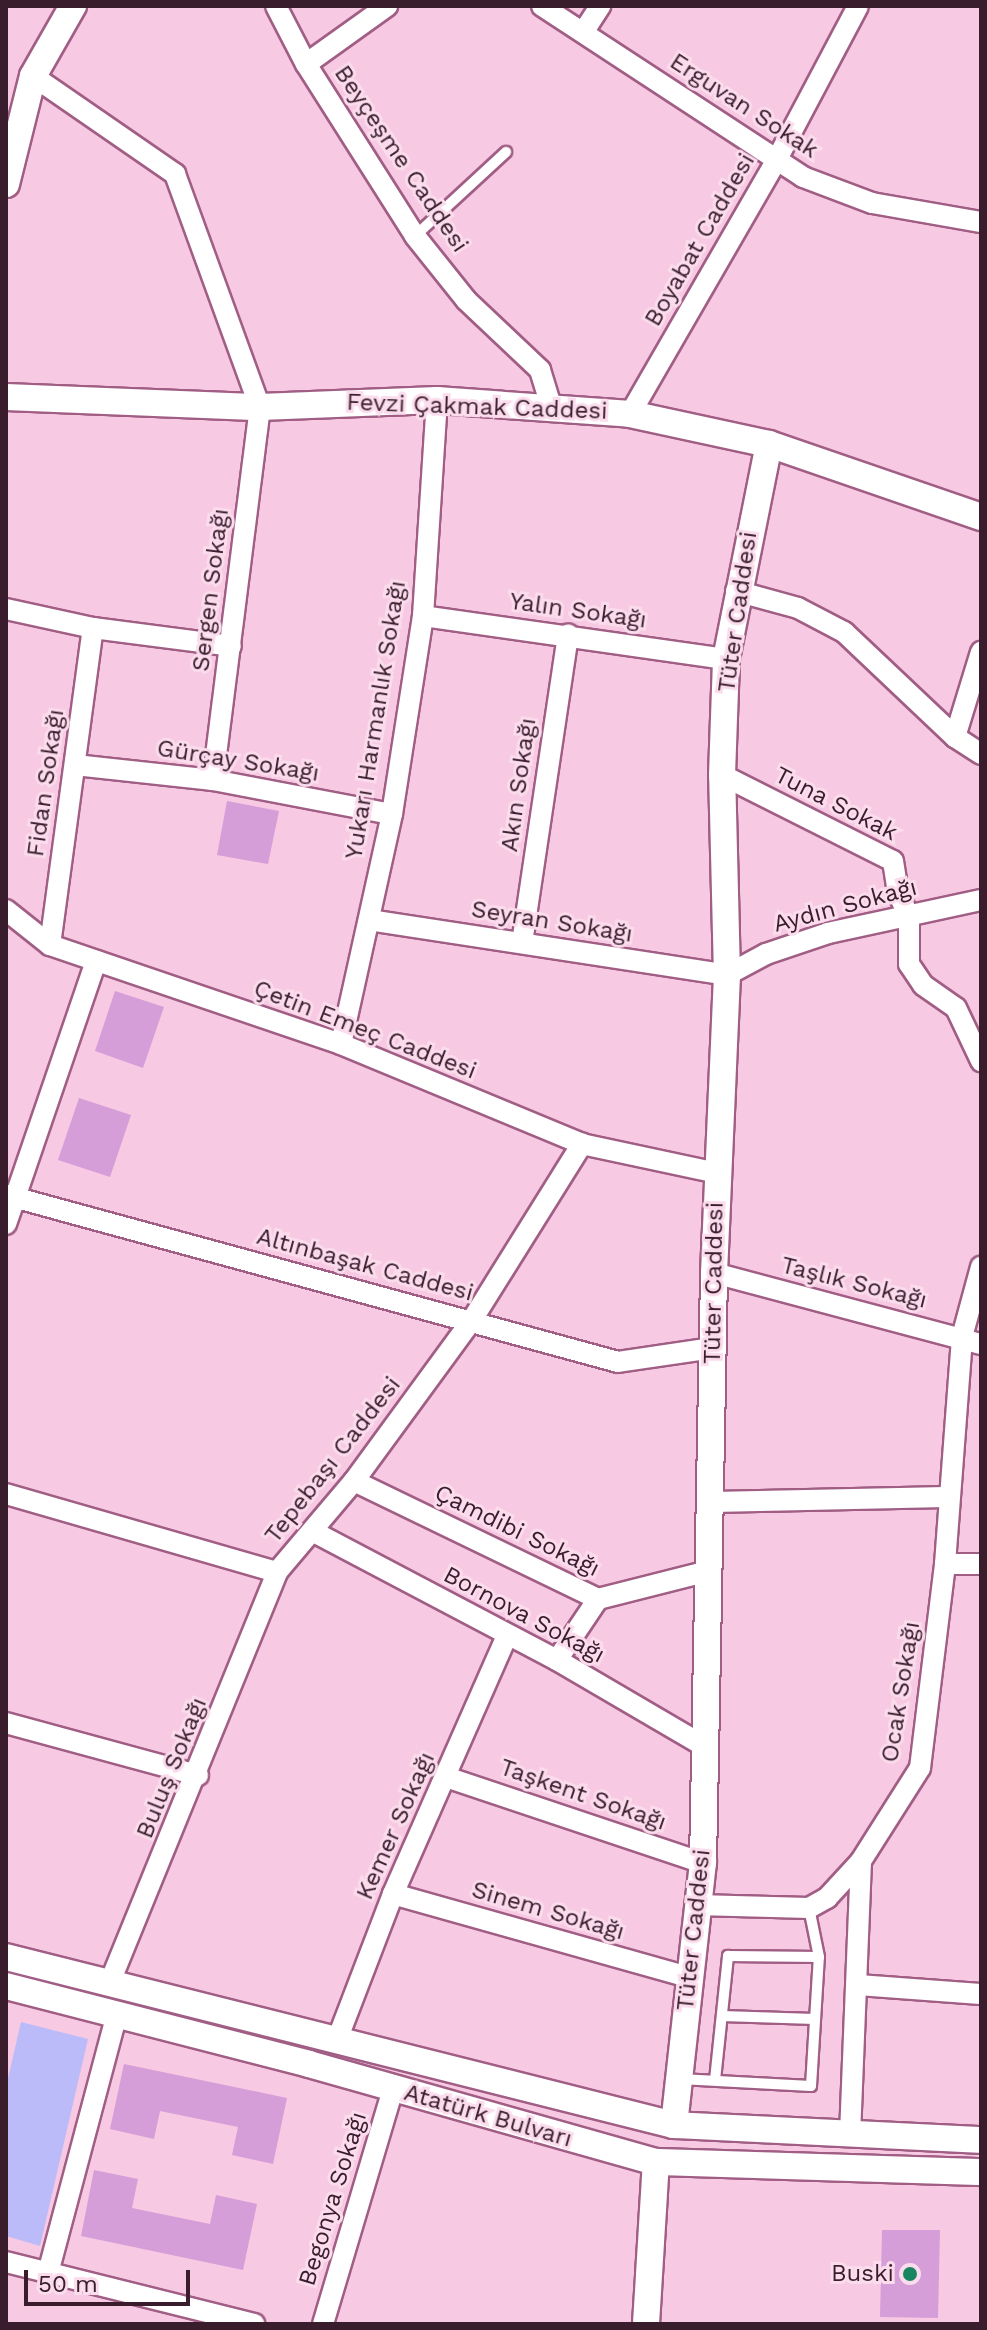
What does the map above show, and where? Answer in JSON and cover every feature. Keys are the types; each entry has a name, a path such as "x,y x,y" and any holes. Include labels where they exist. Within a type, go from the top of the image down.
{"street":[{"path":"6,184 33,76 46,46 73,6"},
{"name":"Beyçeşme Caddesi","path":"276,6 306,64 415,236 466,300 540,370 551,405"},
{"path":"306,64 387,6"},
{"name":"Erguvan Sokak","path":"542,6 803,177 872,203 981,222"},
{"path":"584,31 600,6"},
{"name":"Boyabat Caddesi","path":"630,414 776,161 858,6"},
{"path":"33,76 175,174 260,407"},
{"name":"Fevzi Çakmak Caddesi","path":"6,397 260,407 437,400 551,405 630,414 769,444 981,517"},
{"name":"Yukarı Harmanlık Sokağı","path":"341,1044 392,814 423,616 437,400"},
{"name":"Sergen Sokağı","path":"213,780 260,407"},
{"name":"Tüter Caddesi","path":"674,2125 703,1863 714,1273 727,975 722,775 726,659 736,591 769,444"},
{"path":"736,591 798,608 844,632 955,737 981,754"},
{"path":"6,609 93,628 231,646"},
{"name":"Yalın Sokağı","path":"423,616 568,634 726,659"},
{"name":"Fidan Sokağı","path":"50,945 93,628"},
{"name":"Akın Sokağı","path":"522,943 568,634"},
{"path":"955,737 977,679 981,652"},
{"name":"Gürçay Sokağı","path":"75,765 213,780 392,814"},
{"name":"Tuna Sokak","path":"722,775 893,861 898,893 909,917 909,964 923,985 956,1008 981,1061"},
{"name":"Aydın Sokağı","path":"727,975 766,954 828,933 981,900"},
{"name":"Çetin Emeç Caddesi","path":"6,910 50,945 341,1044 582,1144 717,1173"},
{"name":"Seyran Sokağı","path":"369,920 727,975"},
{"path":"6,1224 10,1195 96,961"},
{"name":"Tepebaşı Caddesi","path":"6,1494 277,1572 314,1532 354,1481 472,1320 582,1144"},
{"name":"Altınbaşak Caddesi","path":"10,1195 618,1362 713,1348"},
{"name":"Ocak Sokağı","path":"809,1908 827,1898 861,1861 920,1768 945,1564 948,1497 981,1267"},
{"name":"Taşlık Sokağı","path":"714,1273 972,1341"},
{"name":"Çamdibi Sokağı","path":"354,1481 598,1599 709,1571"},
{"path":"711,1502 948,1497"},
{"name":"Bornova Sokağı","path":"314,1532 557,1660 706,1747"},
{"path":"945,1564 981,1564"},
{"name":"Buluş Sokağı","path":"110,1982 198,1775 277,1572"},
{"path":"557,1660 598,1599"},
{"name":"Kemer Sokağı","path":"337,2040 393,1894 507,1635"},
{"path":"6,1723 198,1775"},
{"name":"Taşkent Sokağı","path":"446,1777 703,1863"},
{"path":"850,2135 861,1861"},
{"name":"Sinem Sokağı","path":"393,1894 689,1977"},
{"path":"697,1905 809,1908"},
{"path":"6,1957 674,2125 981,2140"},
{"path":"858,1985 981,1994"},
{"name":"Atatürk Bulvarı","path":"6,1988 117,2014 656,2162 981,2172"},
{"path":"48,2273 117,2014"},
{"name":"Begonya Sokağı","path":"323,2324 393,2089"},
{"path":"646,2324 656,2162"},
{"path":"6,2262 254,2324"}],"lane":[{"path":"415,236 506,152"},
{"path":"679,2079 811,2086 819,1957 809,1908"},
{"path":"715,2080 728,1956 819,1957"},
{"path":"722,2016 815,2019"}],"shaded area":[{"path":"21,2022 88,2039 40,2246 6,2236 6,2087"}],"building":[{"path":"227,801 279,811 268,864 217,855"},
{"path":"115,991 164,1007 143,1068 95,1051"},
{"path":"79,1098 131,1115 110,1177 58,1160"},
{"path":"124,2064 287,2098 273,2164 232,2155 238,2127 160,2111 154,2139 110,2129"},
{"path":"94,2170 138,2179 132,2208 210,2224 216,2195 257,2204 243,2270 81,2236"},
{"name":"Buski","path":"882,2230 940,2230 938,2318 880,2317"}],"place":[{"name":"Buski","path":"910,2274"}]}
